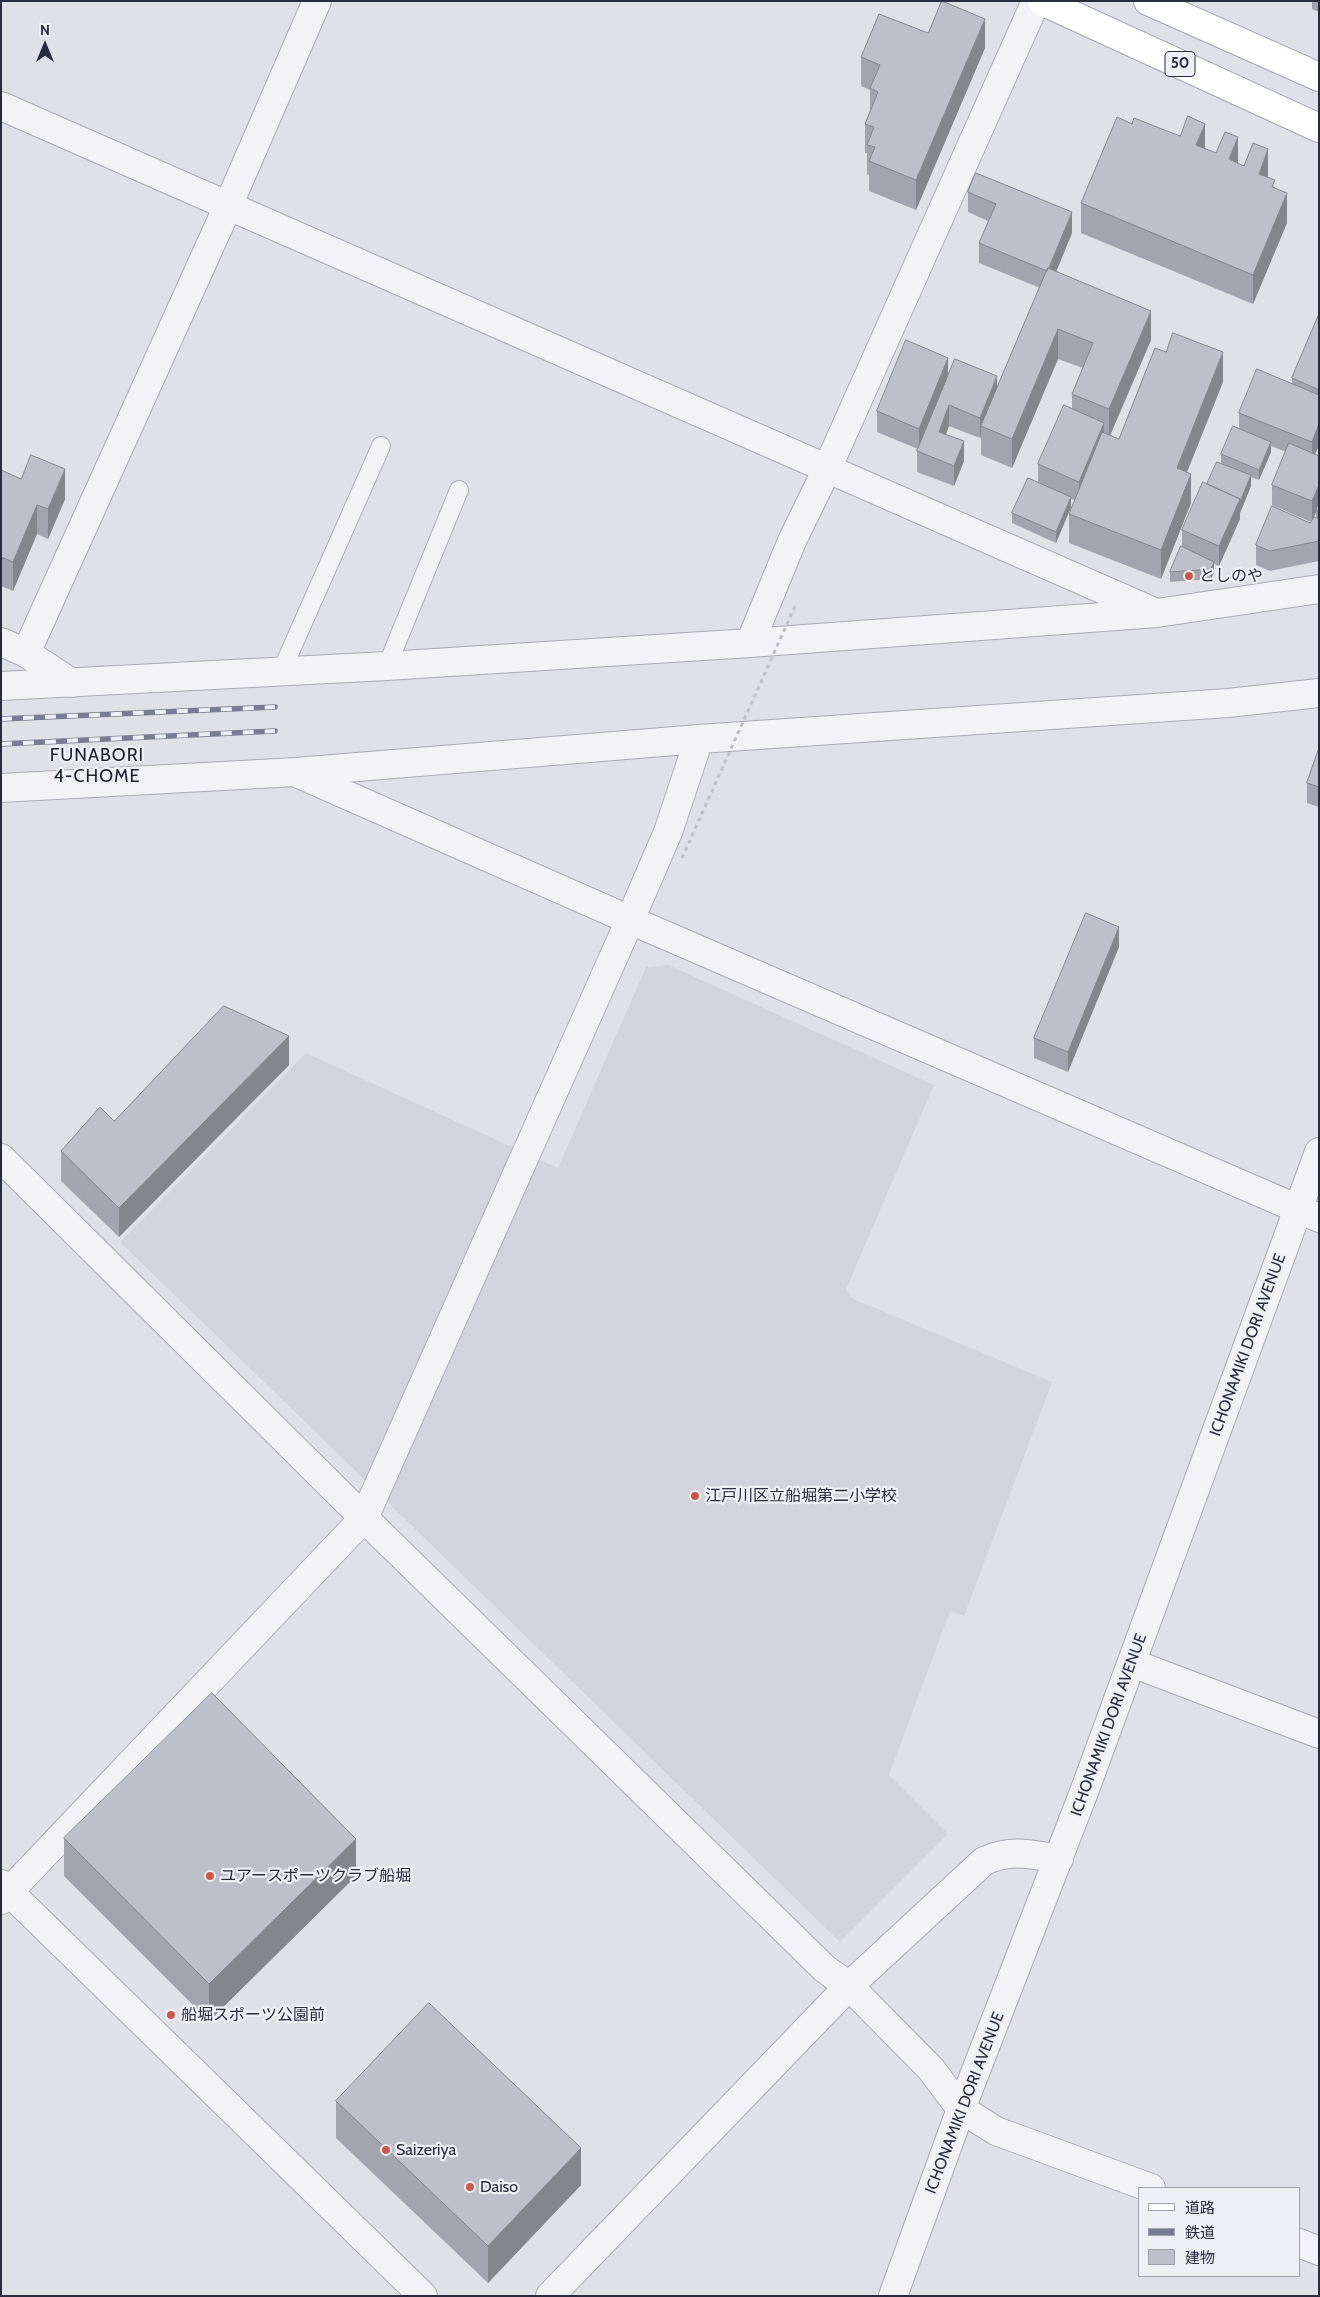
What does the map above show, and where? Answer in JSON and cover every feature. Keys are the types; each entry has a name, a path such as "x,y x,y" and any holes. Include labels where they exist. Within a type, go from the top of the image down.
{"main road":[{"name":"50","path":"1042,1 1319,128"},
{"path":"1148,1 1319,77"}],"street":[{"path":"26,653 228,206 317,1"},
{"path":"750,643 792,540 827,469 1036,1"},
{"path":"1,106 1157,613"},
{"path":"1,686 387,666 750,643 1157,613 1319,589"},
{"path":"1,642 26,653 72,683"},
{"path":"1,788 296,772 699,740 1228,703 1319,693"},
{"path":"423,2296 4,1892 364,1518 668,832 699,740"},
{"path":"296,772 630,920 1308,1214"},
{"name":"ICHONAMIKI DORI AVENUE","path":"893,2296 961,2109 1059,1859 1132,1663 1308,1214 1319,1152"},
{"path":"1,1158 364,1518 818,1962 849,1986 931,2069 961,2109 996,2131 1148,2187"},
{"path":"1132,1663 1319,1734"},
{"path":"550,2296 849,1986 984,1861 1014,1852 1059,1859"},
{"path":"1300,2243 1319,2251"}],"lane":[{"path":"282,670 381,446"},
{"path":"387,666 459,490"}],"path":[{"path":"682,858 795,606"}],"shaded area":[{"name":"江戸川区立船堀第二小学校","path":"668,965 934,1085 846,1289 853,1299 1052,1382 964,1616 950,1611 889,1775 948,1834 840,1942 120,1242 306,1053 558,1168 646,967"}],"building":[{"path":"942,1 985,19 916,180 869,161 875,147 867,145 874,127 865,124 878,92 870,88 880,65 861,57 879,14 928,33"},
{"path":"1188,116 1205,124 1196,145 1216,153 1225,132 1238,137 1229,159 1244,166 1253,143 1268,149 1259,174 1275,180 1272,187 1287,193 1253,275 1081,203 1117,117 1132,124 1134,118 1180,136"},
{"path":"976,173 1072,212 1047,271 979,243 996,204 968,192"},
{"path":"1048,268 1151,311 1109,409 1072,394 1093,343 1058,329 1012,439 981,426"},
{"path":"1319,314 1319,390 1292,378"},
{"path":"1173,333 1223,352 1177,468 1191,474 1161,550 1069,514 1102,432 1119,439 1155,348 1166,352"},
{"path":"906,340 948,358 919,429 877,411"},
{"path":"955,359 997,376 980,418 949,405 939,432 964,441 954,466 917,451"},
{"path":"1257,369 1319,395 1319,424 1312,442 1239,413"},
{"path":"1064,405 1104,423 1079,482 1038,464"},
{"path":"1233,426 1271,442 1259,470 1221,454"},
{"path":"1289,443 1319,456 1319,485 1312,501 1272,485"},
{"path":"31,455 65,469 48,509 37,505 13,562 1,557 1,470 21,479"},
{"path":"1217,462 1251,475 1240,502 1240,499 1207,484"},
{"path":"1028,478 1071,497 1056,532 1012,513"},
{"path":"1203,482 1240,499 1219,546 1182,530"},
{"path":"1272,506 1310,523 1314,517 1319,519 1319,541 1270,551 1256,545"},
{"path":"1181,546 1214,562 1211,569 1170,572"},
{"path":"1319,748 1319,787 1307,783"},
{"path":"1086,913 1119,927 1068,1052 1034,1038"},
{"path":"224,1006 289,1036 119,1208 61,1151 100,1107 114,1121"},
{"name":"ユアースポーツクラブ船堀","path":"212,1693 356,1839 209,1984 64,1838"},
{"path":"429,2003 581,2148 488,2246 336,2101"}],"railway":[{"path":"1,719 275,707"},
{"path":"1,744 275,731"}],"place":[{"name":"としのや","path":"1189,576"},
{"name":"江戸川区立船堀第二小学校","path":"695,1496"},
{"name":"ユアースポーツクラブ船堀","path":"210,1876"},
{"name":"船堀スポーツ公園前","path":"171,2015"},
{"name":"Saizeriya","path":"386,2150"},
{"name":"Daiso","path":"470,2187"}],"district":[{"name":"FUNABORI 4-CHOME","path":"97,766"}]}
